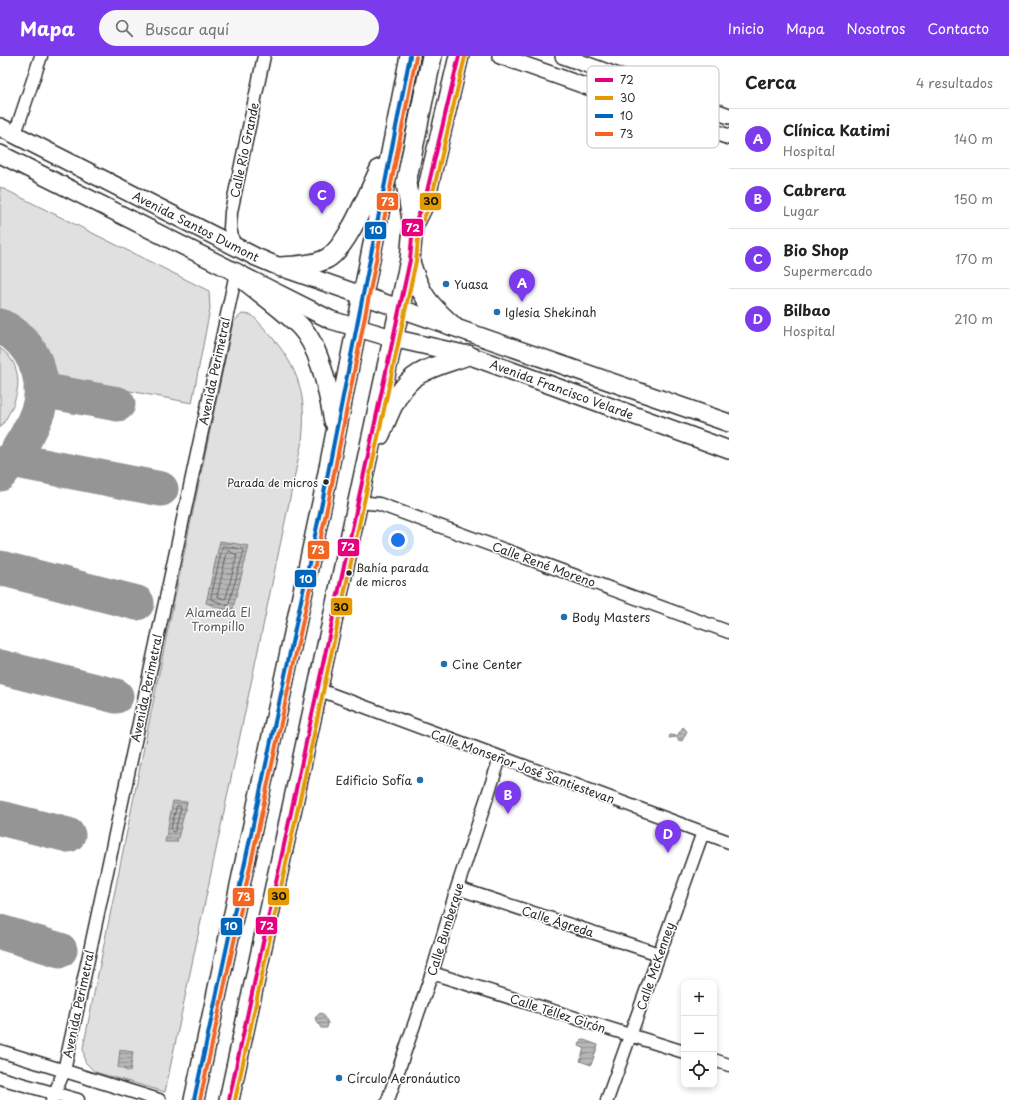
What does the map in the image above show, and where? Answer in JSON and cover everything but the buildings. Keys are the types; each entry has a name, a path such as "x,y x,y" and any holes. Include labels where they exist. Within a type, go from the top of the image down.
{"main road":[{"path":"194,1100 336,432 361,295 410,56"},
{"path":"229,1100 358,502 398,308 410,260 413,226 406,183 432,56"},
{"path":"413,226 424,204 459,56"},
{"name":"Avenida Santos Dumont","path":"0,126 280,267 398,308"},
{"path":"280,267 325,260 336,250 353,224 392,146"},
{"name":"Avenida Santos Dumont","path":"0,154 331,320 392,338"},
{"path":"410,260 416,283 423,295 430,306 452,326"},
{"path":"236,273 300,327 312,344 329,396 336,432"},
{"name":"Avenida Francisco Velarde","path":"398,308 729,423"},
{"name":"Avenida Francisco Velarde","path":"392,338 468,356 729,450"},
{"path":"365,469 397,398 411,380 431,368 468,356"}],"street":[{"path":"16,134 41,56"},
{"name":"Calle Río Grande","path":"234,245 230,228 230,212 264,56"},
{"path":"500,56 587,87"},
{"path":"563,56 591,66"},
{"path":"719,112 729,116"},
{"path":"719,133 729,137"},
{"name":"Avenida Perimetral","path":"53,1096 64,1071 236,273"},
{"name":"Calle René Moreno","path":"358,502 379,504 729,632"},
{"name":"Calle Monseñor José Santiestevan","path":"317,689 729,842"},
{"name":"Calle Bumberque","path":"388,1100 432,973 457,888 500,758"},
{"name":"Calle McKenney","path":"607,1100 703,832"},
{"name":"Calle Ágreda","path":"457,888 659,954"},
{"name":"Calle Téllez Girón","path":"432,973 681,1051"},
{"path":"0,1051 159,1100"},
{"path":"717,1061 729,1065"},
{"path":"0,1078 53,1096 78,1100"}],"green space":[{"path":"0,187 209,291 210,309 192,403 72,380 57,383 50,358 39,338 22,322 12,315 0,310"},
{"name":"Alameda El Trompillo","path":"242,314 252,315 266,330 287,357 294,371 300,386 303,402 302,441 165,1092 95,1072 85,1062 83,1048 167,634 233,322"},
{"path":"0,348 9,356 15,366 18,386 12,408 0,428"}],"water":[{"path":"220,541 249,546 232,612 206,603"},
{"path":"683,727 687,731 682,741 678,740 677,737 669,738 670,735 677,736"},
{"path":"173,801 187,802 177,842 165,842"},
{"path":"320,1013 323,1014 328,1023 327,1028 321,1028 315,1018"},
{"path":"581,1039 598,1045 591,1065 580,1061 584,1048 579,1046"},
{"path":"120,1050 133,1052 130,1072 118,1067"}],"taxiway":[{"path":"0,326 21,340 29,350 35,361 41,385 41,398 38,411 31,428 22,444 0,474"},
{"path":"41,390 118,404"},
{"path":"12,460 161,489"},
{"path":"0,568 137,603"},
{"path":"0,667 116,696"},
{"path":"0,818 68,835"},
{"path":"0,932 60,950"}],"transit line":[{"name":"10","path":"194,1100 323,498 410,56"},
{"name":"72","path":"229,1100 410,260 413,226 424,204 459,56"},
{"name":"73","path":"200,1100 329,499 416,57"},
{"name":"30","path":"235,1100 416,261 419,228 430,205 465,57"}],"place":[{"name":"Bio Shop","path":"322,214"},
{"name":"Yuasa","path":"446,284"},
{"name":"Clínica Katimi","path":"522,302"},
{"name":"Iglesia Shekinah","path":"497,312"},
{"name":"Parada de micros","path":"326,482"},
{"name":"Bahía parada de micros","path":"349,573"},
{"name":"Body Masters","path":"564,617"},
{"name":"Cine Center","path":"444,664"},
{"name":"Edificio Sofía","path":"420,780"},
{"name":"Cabrera","path":"508,814"},
{"name":"Bilbao","path":"668,853"},
{"name":"Círculo Aeronáutico","path":"339,1078"}]}
